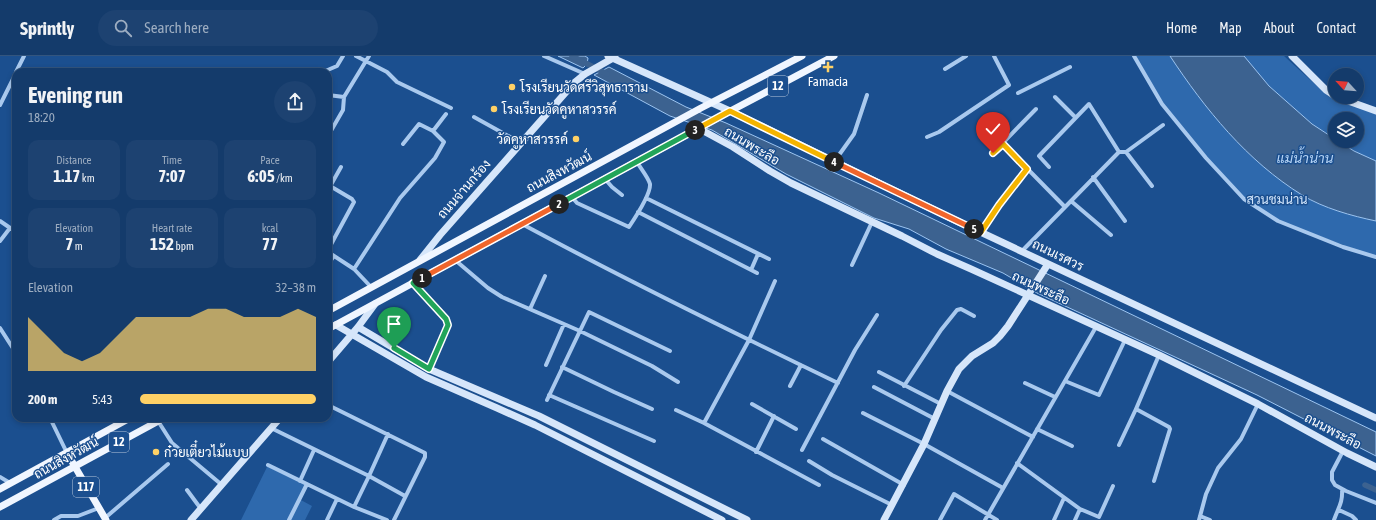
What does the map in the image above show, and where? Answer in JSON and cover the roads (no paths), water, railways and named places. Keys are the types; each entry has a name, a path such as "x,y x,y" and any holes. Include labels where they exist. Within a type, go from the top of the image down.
{"main road":[{"name":"ถนนสิงหวัฒน์","path":"332,309 710,103 802,56"},
{"name":"12","path":"332,327 698,128 834,56"},
{"name":"ถนนสิงหวัฒน์","path":"0,489 123,422"},
{"name":"ถนนสิงหวัฒน์","path":"0,507 157,422"},
{"name":"117","path":"67,453 106,519"}],"street":[{"path":"18,68 24,56"},
{"path":"332,68 337,66 343,56"},
{"path":"356,56 387,72 397,82 451,108"},
{"path":"332,129 343,110 344,97 369,56"},
{"path":"544,56 585,74"},
{"path":"945,69 966,56"},
{"path":"927,137 939,132 1009,85 994,56"},
{"path":"1134,56 1162,104 1211,164 1244,198 1278,222 1343,247 1376,257"},
{"path":"1292,56 1328,91"},
{"name":"ถนนจ่านกร้อง","path":"419,261 440,235 574,83 585,74 613,57"},
{"name":"ถนนเรศวร","path":"613,57 730,111 1022,251 1046,267 1376,418"},
{"path":"1018,93 1070,67"},
{"path":"0,105 12,80"},
{"path":"834,162 855,132 867,95"},
{"path":"332,96 344,97"},
{"path":"1055,97 1075,117"},
{"path":"1049,167 1038,156 1089,104 1119,152"},
{"path":"1356,104 1376,111"},
{"path":"993,153 1036,108"},
{"path":"433,131 446,114"},
{"path":"474,117 521,143"},
{"path":"354,269 400,198 435,158 444,142 433,131 419,124 403,144"},
{"path":"1022,251 1119,152 1126,152 1163,125"},
{"name":"ถนนพระลือ","path":"698,128 733,147 784,179 937,254 1029,293 1158,355 1258,404 1343,451 1376,467"},
{"path":"1003,144 1065,207"},
{"path":"1126,152 1152,186"},
{"path":"572,197 577,203 630,227 646,198 650,184 637,162"},
{"path":"332,183 341,167"},
{"path":"981,232 999,205 1027,169"},
{"path":"1093,177 1125,221"},
{"path":"605,179 622,195"},
{"path":"332,189 352,199 354,202 332,243"},
{"path":"646,198 769,259"},
{"path":"1071,201 1111,235"},
{"path":"638,212 757,273"},
{"path":"0,221 10,228 0,241"},
{"path":"852,265 872,222"},
{"path":"522,224 600,266 838,383"},
{"path":"751,270 758,254"},
{"path":"332,259 334,256 354,269 371,287"},
{"path":"455,260 488,288 502,297 580,331 652,366 678,382"},
{"path":"884,520 904,485 936,419 947,390 959,369 972,356 993,343 1000,336 1046,267"},
{"path":"530,309 545,276"},
{"path":"704,423 749,340 775,281"},
{"path":"413,283 448,323 429,369"},
{"path":"332,357 358,327 375,304"},
{"path":"904,386 957,310 961,309 974,316"},
{"path":"547,400 589,312 670,351"},
{"path":"802,450 855,350 877,315"},
{"path":"546,365 564,324"},
{"path":"336,325 426,377 535,425 722,520"},
{"path":"985,520 1096,326"},
{"path":"358,327 429,369 540,416 747,520"},
{"path":"0,328 12,348"},
{"path":"1064,381 1099,396 1125,340"},
{"path":"1119,445 1136,409 1158,355"},
{"path":"790,386 801,365"},
{"path":"562,367 652,409"},
{"path":"879,372 941,404"},
{"path":"1025,383 1055,397"},
{"path":"874,387 936,419"},
{"path":"947,390 1033,437"},
{"path":"549,395 654,441"},
{"path":"752,404 796,429"},
{"path":"1210,520 1200,518 1206,494 1218,468 1241,439 1258,404"},
{"path":"332,406 424,451 425,454 394,520"},
{"path":"1136,409 1169,427 1170,429 1154,481"},
{"path":"676,410 704,423 819,485"},
{"path":"863,413 924,444 1003,488"},
{"path":"756,452 774,416"},
{"path":"52,422 67,453"},
{"path":"162,422 172,443 222,485"},
{"path":"192,520 276,422"},
{"path":"271,428 369,476 405,496"},
{"path":"1037,429 1072,446"},
{"path":"354,507 388,434"},
{"path":"823,439 904,485"},
{"path":"300,481 314,450"},
{"path":"1343,451 1332,472 1332,480 1335,485 1376,503"},
{"path":"809,461 832,475 892,505"},
{"path":"1017,463 1080,509 1099,517 1113,486"},
{"path":"106,519 168,464"},
{"path":"268,465 354,507 387,520"},
{"path":"0,477 11,483"},
{"path":"289,520 307,484"},
{"path":"1334,520 1343,498 1342,489"},
{"path":"187,490 201,509"},
{"path":"940,520 954,494 997,520"},
{"path":"1054,520 1064,498"},
{"path":"327,520 337,499"},
{"path":"54,520 61,516 78,516 99,508"},
{"path":"1075,520 1080,509"},
{"path":"1339,510 1352,516 1356,520"}],"water":[{"path":"558,56 585,56 588,58 587,64 583,68"},
{"name":"แม่น้ำน่าน","path":"1170,56 1244,56 1269,86 1312,124 1328,134 1328,148 1349,148 1376,161 1376,221 1357,217 1319,204 1310,200 1282,181 1245,150 1228,133 1183,76"},
{"path":"609,67 686,107 726,123 879,193 1376,432 1376,456 1257,395 1037,293 1003,273 946,249 909,229 874,218 786,174 712,130 670,116 594,75"}],"waterway":[{"path":"572,56 607,74"},
{"path":"1365,485 1376,490"}],"place":[{"name":"Famacia","path":"828,67"},
{"name":"โรงเรียนวัดศรีวิสุทธาราม","path":"512,87"},
{"name":"โรงเรียนวัดคูหาสวรรค์","path":"494,109"},
{"name":"วัดคูหาสวรรค์","path":"576,139"},
{"name":"ก๋วยเตี๋ยวไม้แบบ","path":"156,452"}],"park label":[{"name":"สวนชมน่าน","path":"1277,199"}]}
